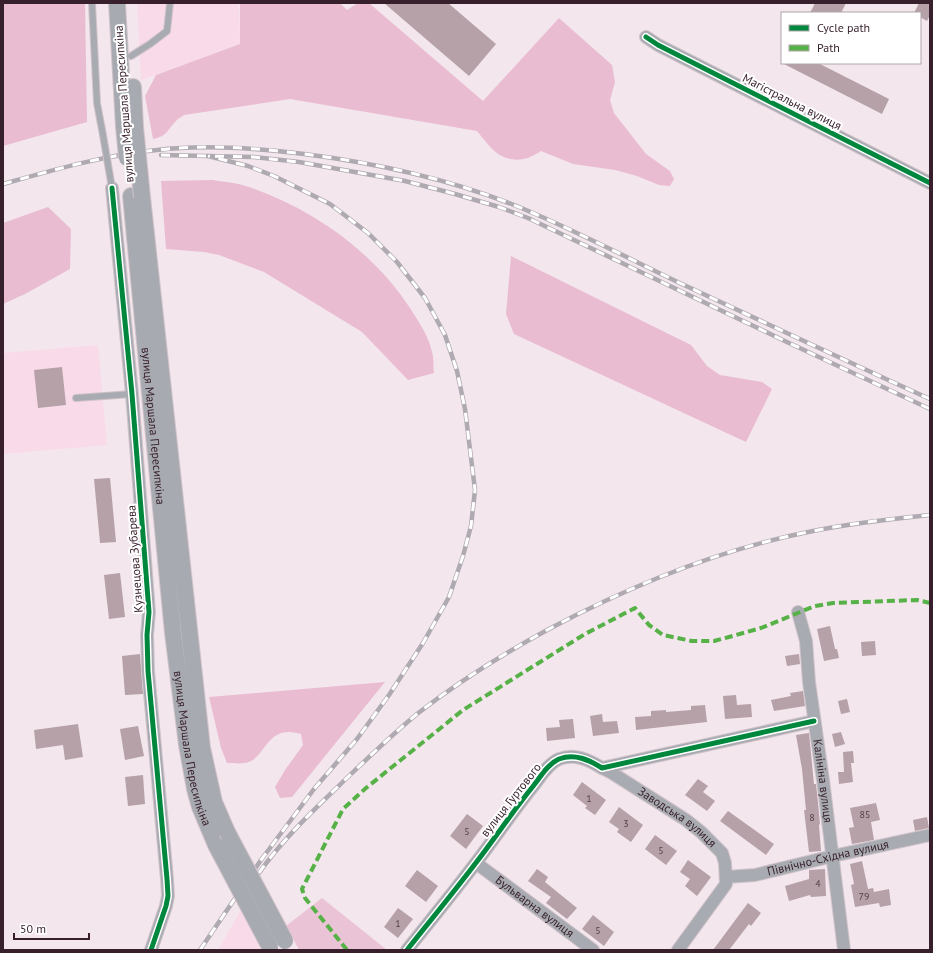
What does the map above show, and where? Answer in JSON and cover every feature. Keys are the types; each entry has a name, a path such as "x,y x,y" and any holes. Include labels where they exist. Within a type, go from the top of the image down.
{"main road":[{"name":"вулиця Маршала Пересипкіна","path":"117,3 136,196 173,633 193,781 198,801 216,845 279,947"},
{"name":"вулиця Маршала Пересипкіна","path":"128,3 131,56 129,127"},
{"name":"вулиця Маршала Пересипкіна","path":"136,196 202,748 214,802 279,947"}],"street":[{"name":"Магістральна вулиця","path":"646,37 658,45 930,183"},
{"name":"Кузнецова Зубарева","path":"112,188 132,394 150,612 147,642 148,671 166,854 168,896 166,906 150,950"},
{"name":"Калініна вулиця","path":"798,612 806,641 809,682 833,856 844,950"},
{"path":"602,768 814,721"},
{"name":"вулиця Гуртового","path":"407,950 476,863 514,810 552,763 569,757 579,757 589,760 602,768"},
{"name":"Заводська вулиця","path":"602,768 662,804 701,832 722,853 725,863 726,880"},
{"name":"Північно-Східна вулиця","path":"726,880 755,875 930,835"},
{"name":"Бульварна вулиця","path":"476,863 592,950"},
{"path":"678,950 726,880"}],"lane":[{"path":"92,3 97,103 112,188"},
{"path":"131,56 168,31 170,3"},
{"path":"76,398 132,394"}],"shaded area":[{"path":"3,3 85,3 87,122 3,146"},
{"path":"137,3 239,3 240,44 141,80"},
{"path":"240,3 340,3 347,10 358,3 369,3 483,101 559,18 612,65 615,82 610,100 614,113 646,154 670,171 674,179 670,186 659,185 637,176 615,170 573,164 541,151 526,158 516,160 508,159 497,153 477,131 290,99 184,115 177,120 162,136 153,139 145,96 156,75 240,44"},
{"path":"213,180 249,187 297,208 320,221 361,252 380,270 412,311 431,346 434,373 408,380 362,332 264,272 219,255 204,252 166,249 161,181"},
{"path":"48,207 71,229 70,269 25,294 3,304 3,223"},
{"path":"511,256 691,345 707,366 720,375 762,382 772,389 746,442 514,334 506,314"},
{"path":"98,345 107,445 3,454 3,353"},
{"path":"385,682 292,797 280,798 275,787 303,745 301,734 291,732 281,733 275,736 257,757 251,761 243,763 227,763 221,748 209,697"},
{"path":"322,898 387,950 299,950 286,926"},
{"path":"241,910 265,950 218,950"}],"building":[{"path":"384,3 448,3 496,44 469,76"},
{"path":"815,3 846,3 842,12 810,12"},
{"path":"919,3 930,3 930,15 927,21 921,18 921,12 914,12"},
{"path":"784,64 820,64 889,99 882,114"},
{"path":"62,367 66,405 38,408 34,370"},
{"path":"110,478 116,542 100,543 94,479"},
{"path":"120,573 125,617 109,619 104,575"},
{"path":"830,626 835,649 837,649 839,658 824,661 817,629"},
{"path":"875,641 876,655 862,656 861,642"},
{"path":"140,654 143,694 125,695 122,656"},
{"path":"799,654 800,664 787,666 785,656"},
{"path":"803,691 805,706 774,711 771,700 791,696 790,693"},
{"path":"736,695 737,705 751,704 752,717 725,719 723,696"},
{"path":"847,699 850,712 841,714 838,701"},
{"path":"705,705 707,722 636,730 635,717 651,716 651,711 666,710 666,712 691,710 691,706"},
{"path":"602,714 603,722 617,721 619,733 593,736 590,716"},
{"path":"573,719 575,738 547,741 546,728 560,727 559,720"},
{"path":"78,724 83,757 65,760 63,745 36,749 34,730"},
{"path":"138,726 144,756 125,760 120,729"},
{"path":"841,732 845,744 835,747 832,734"},
{"path":"809,733 814,784 816,784 818,803 821,851 809,852 804,810 806,810 802,769 796,735"},
{"path":"853,751 854,763 851,763 853,782 839,784 838,772 844,772 843,752"},
{"path":"143,775 145,804 128,806 125,777"},
{"path":"698,779 708,786 703,792 715,801 707,811 685,795"},
{"path":"582,782 606,800 595,815 585,808 587,806 573,795"},
{"path":"876,803 880,820 871,822 874,840 852,844 849,828 854,827 850,808"},
{"path":"619,807 643,825 631,842 617,832 619,829 609,822"},
{"path":"728,811 774,844 766,855 720,821"},
{"path":"467,814 483,826 466,849 450,836"},
{"path":"927,817 929,828 915,831 913,820"},
{"path":"655,835 677,851 666,865 645,849"},
{"path":"688,860 711,877 697,896 685,886 690,879 680,872"},
{"path":"862,861 868,889 873,888 874,892 889,889 891,905 880,907 879,903 855,907 851,885 854,884 850,864"},
{"path":"537,869 548,877 545,882 577,908 567,919 546,903 551,897 528,881"},
{"path":"825,869 826,896 811,897 810,895 789,901 785,886 809,879 809,870"},
{"path":"417,870 438,886 426,902 405,886"},
{"path":"748,903 761,913 751,926 749,924 729,950 713,950"},
{"path":"398,908 413,919 398,938 384,927"},
{"path":"593,915 614,932 604,946 582,929"}],"railway":[{"path":"3,184 41,173 118,155 194,147 268,150 304,154 363,163 421,175 478,192 533,213 930,399"},
{"path":"161,155 253,157 299,162 405,181 499,207 528,218 930,409"},
{"path":"200,950 261,860 314,789 357,739 389,695 423,643 449,597 463,556 471,526 475,490 465,409 457,371 445,335 425,298 397,262 368,233 330,204 274,176 248,166 208,156"},
{"path":"259,873 279,847 302,822 408,721 433,702 498,658 549,629 644,583 710,558 778,539 828,528 930,515"}],"marked path":[{"path":"347,950 305,898 302,889 343,809 366,788 463,710 585,634 635,608 649,625 663,635 692,641 714,641 761,628 815,606 833,603 917,600 930,603"}],"cycle path":[{"path":"646,37 658,45 930,183"},
{"path":"112,188 132,394 149,612 147,635 148,671 168,896 151,950"},
{"path":"407,950 467,875 542,774 555,761 565,757 576,757 592,762 602,768 814,721"}]}
